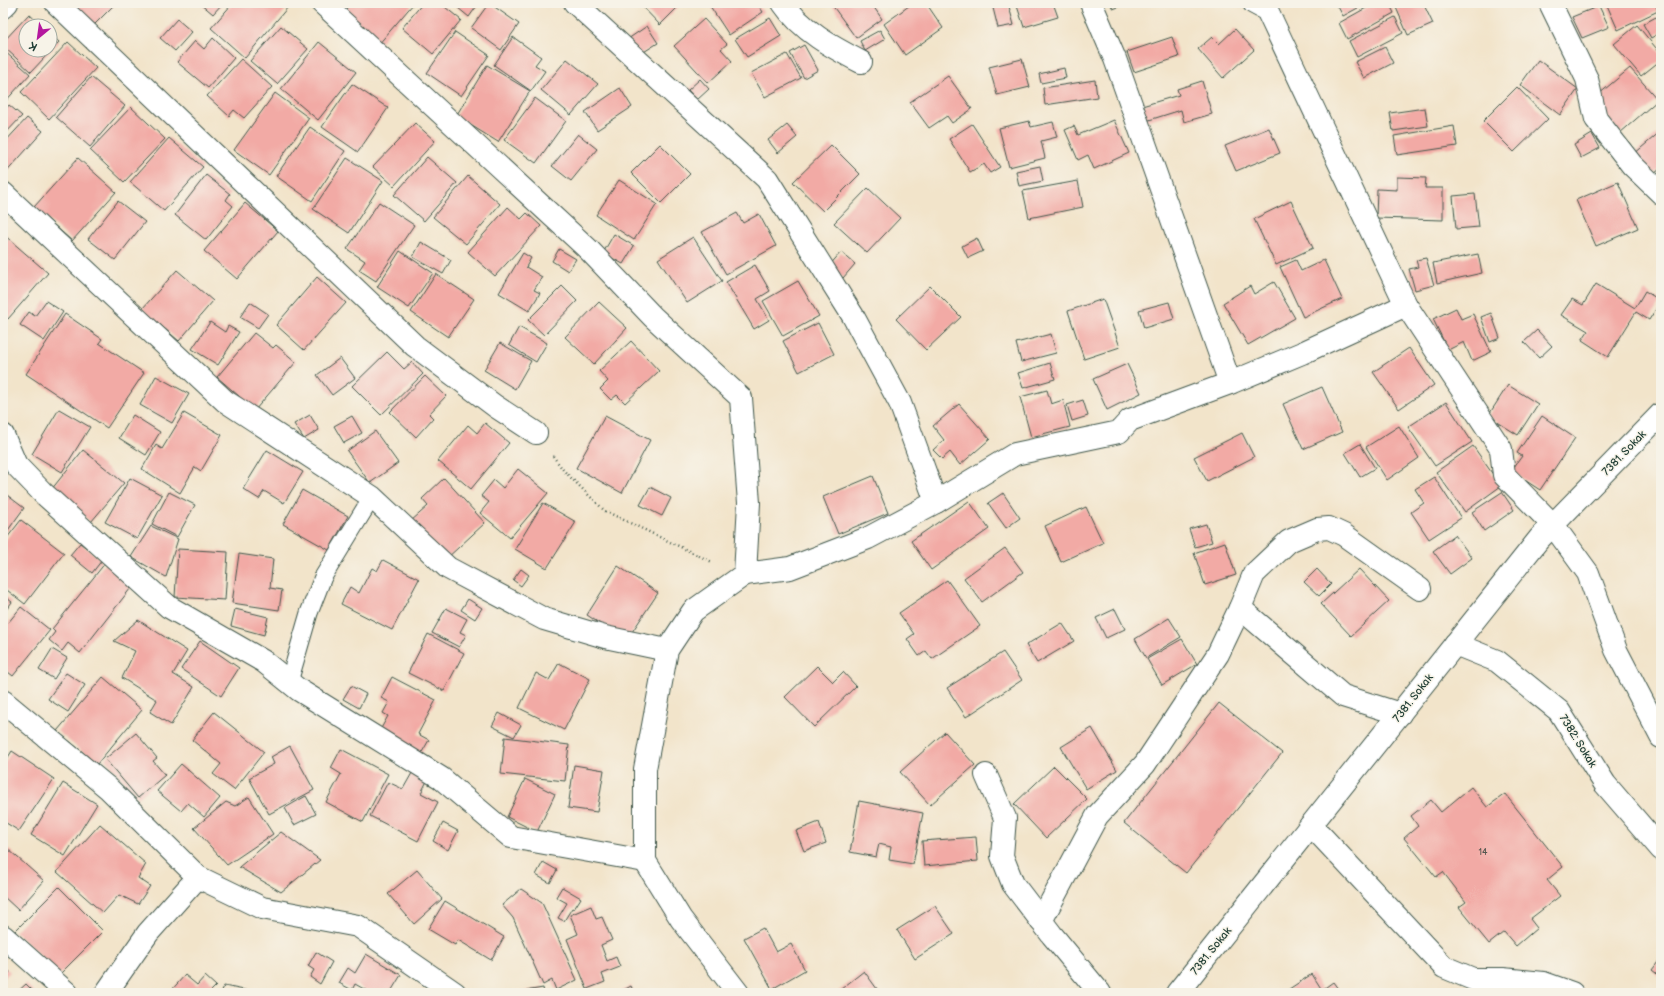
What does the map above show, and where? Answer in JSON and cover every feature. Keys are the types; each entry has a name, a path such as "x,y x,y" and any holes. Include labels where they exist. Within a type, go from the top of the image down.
{"street":[{"path":"3,7 7,3"},
{"path":"56,3 415,346 495,406 536,433"},
{"path":"322,3 588,249 654,317 741,398 749,503 745,574"},
{"path":"574,3 767,179 853,316 900,403 936,502"},
{"path":"783,3 792,15 827,44 862,62"},
{"path":"1091,3 1114,59 1230,383"},
{"path":"1254,3 1267,10 1406,305 1501,449 1504,475 1553,525 1588,573 1616,650 1661,737"},
{"path":"1550,3 1587,79 1596,119 1632,165 1661,193"},
{"path":"3,193 225,401 372,497 448,568 544,619 605,637 668,650"},
{"path":"738,993 681,919 645,861 644,769 668,650 693,611 745,574 790,568 868,538 936,502 1014,454 1120,432 1130,420 1230,383 1302,353 1406,305"},
{"name":"7381. Sokak","path":"1178,993 1539,539 1661,414"},
{"path":"3,435 16,465 42,493 169,607 263,661 299,690 441,778 511,837 645,861"},
{"path":"1041,921 1097,816 1145,764 1218,654 1254,574 1289,541 1317,529 1329,528 1344,535 1420,589"},
{"path":"1240,608 1343,696 1400,714"},
{"name":"7382: Sokak","path":"1455,644 1497,661 1559,711 1605,784 1661,849"},
{"path":"3,701 108,788 198,877 262,908 358,926 455,993"},
{"path":"986,775 1005,818 1002,856 1013,884 1100,993"},
{"path":"1311,825 1444,967 1473,979 1503,979 1544,983 1572,993"},
{"path":"106,993 148,933 198,877"},
{"path":"3,936 67,993"}],"lane":[{"path":"289,682 309,613 323,577 372,497"}],"path":[{"path":"536,433 564,471 605,511 702,558 745,574"}],"building":[{"path":"69,3 116,3 93,26"},
{"path":"200,3 223,3 213,14"},
{"path":"233,3 283,3 288,7 245,58 211,28"},
{"path":"351,3 414,3 378,45 342,14"},
{"path":"423,3 440,3 461,20 433,54 402,28"},
{"path":"452,3 479,3 469,17"},
{"path":"489,3 519,24 501,50 471,28"},
{"path":"639,3 682,3 660,25"},
{"path":"708,3 757,3 763,12 729,35"},
{"path":"834,3 871,3 882,19 856,38 832,5"},
{"path":"913,3 926,3 943,28 905,55 884,24"},
{"path":"1008,3 1014,25 998,28 992,4"},
{"path":"1016,3 1053,3 1058,17 1024,27"},
{"path":"1110,3 1129,3 1113,9"},
{"path":"1336,3 1367,3 1343,16"},
{"path":"1375,3 1389,3 1394,13 1347,39 1339,23"},
{"path":"1394,3 1411,3 1412,5 1423,3 1433,24 1408,35"},
{"path":"1606,3 1655,3 1658,11 1618,30"},
{"path":"1599,6 1609,27 1582,38 1572,17"},
{"path":"29,14 33,18 25,18"},
{"path":"1395,17 1403,33 1357,57 1349,41"},
{"path":"1656,17 1661,25 1661,32 1651,38 1643,24"},
{"path":"770,18 781,36 747,57 735,39"},
{"path":"177,19 192,32 175,51 160,38"},
{"path":"704,19 727,44 721,49 732,61 708,83 674,46"},
{"path":"1637,25 1661,54 1661,60 1641,76 1614,44"},
{"path":"18,26 18,58 44,58 31,72 3,46 3,42"},
{"path":"281,26 308,49 277,84 250,61"},
{"path":"647,26 658,43 639,55 628,39"},
{"path":"1235,29 1254,50 1223,78 1198,49 1212,37 1219,44"},
{"path":"880,30 885,39 865,51 860,41"},
{"path":"455,32 489,55 461,96 427,73"},
{"path":"513,37 541,57 535,65 545,71 531,91 494,65"},
{"path":"1172,37 1179,57 1134,72 1127,52"},
{"path":"213,38 234,58 208,88 177,62 195,41 204,49"},
{"path":"68,42 96,68 49,119 21,92 53,58 58,58 58,53"},
{"path":"319,42 356,72 318,120 281,89"},
{"path":"804,45 818,70 804,78 790,53"},
{"path":"1385,47 1393,63 1364,78 1355,62"},
{"path":"3,50 30,74 3,104"},
{"path":"787,54 801,78 765,97 751,73"},
{"path":"241,59 272,87 244,118 234,110 229,116 207,96"},
{"path":"567,59 598,84 571,115 541,90"},
{"path":"1022,59 1030,87 997,95 989,67"},
{"path":"1538,60 1578,89 1560,115 1520,85"},
{"path":"487,65 530,91 498,142 456,116"},
{"path":"1064,68 1066,78 1041,83 1039,74"},
{"path":"1630,68 1658,100 1620,133 1592,100"},
{"path":"948,76 972,109 952,123 947,116 929,128 910,102"},
{"path":"91,77 125,106 90,147 56,117"},
{"path":"700,79 709,89 697,100 688,90"},
{"path":"1095,80 1097,97 1045,105 1043,88"},
{"path":"1202,81 1212,114 1184,122 1181,110 1146,121 1142,106 1179,95 1177,89"},
{"path":"352,84 388,108 358,152 322,127"},
{"path":"1517,87 1548,119 1514,152 1483,121"},
{"path":"620,88 632,107 597,130 585,112"},
{"path":"275,93 309,118 269,175 234,150"},
{"path":"535,98 566,121 536,163 504,140"},
{"path":"9,105 22,116 3,136 3,112"},
{"path":"131,107 165,139 124,182 90,150"},
{"path":"1425,108 1428,126 1393,131 1390,113"},
{"path":"27,118 43,131 3,176 3,144"},
{"path":"1114,120 1129,153 1094,169 1088,155 1078,160 1065,130 1074,126 1078,135"},
{"path":"1029,121 1031,127 1053,122 1057,137 1041,141 1045,158 1009,167 999,128"},
{"path":"415,123 435,141 394,186 373,167"},
{"path":"972,124 1000,167 990,173 984,164 970,172 949,139"},
{"path":"787,125 797,137 778,153 768,140"},
{"path":"1454,126 1457,146 1397,155 1394,136"},
{"path":"310,127 345,151 312,201 276,176"},
{"path":"1269,128 1280,153 1236,171 1225,146"},
{"path":"1661,131 1661,168 1653,175 1634,154"},
{"path":"578,134 597,149 571,181 552,166"},
{"path":"1592,134 1600,148 1581,158 1574,145"},
{"path":"169,138 203,167 164,211 130,182"},
{"path":"660,144 690,174 661,203 631,173"},
{"path":"831,145 860,174 823,211 793,182"},
{"path":"427,157 457,183 424,221 394,195"},
{"path":"78,158 116,192 72,241 34,207"},
{"path":"347,158 383,181 349,233 313,209"},
{"path":"1040,166 1043,181 1019,186 1016,171"},
{"path":"206,175 230,194 226,200 233,206 206,240 175,215"},
{"path":"468,176 500,204 466,244 433,217"},
{"path":"1397,177 1426,178 1425,188 1443,188 1443,220 1376,218 1377,189 1397,190"},
{"path":"619,180 657,204 634,240 596,215"},
{"path":"1078,181 1083,207 1029,218 1023,191"},
{"path":"1618,182 1638,228 1596,246 1576,200"},
{"path":"868,188 900,218 867,253 834,223"},
{"path":"1475,194 1479,227 1456,229 1453,196"},
{"path":"118,201 145,222 115,260 88,239"},
{"path":"1291,201 1313,248 1276,265 1254,219"},
{"path":"379,202 414,225 376,281 359,270 365,261 347,249"},
{"path":"245,203 278,231 237,279 204,251"},
{"path":"508,207 521,219 527,213 541,226 495,276 468,252"},
{"path":"737,213 743,223 759,214 776,246 726,274 702,232"},
{"path":"3,234 48,273 8,319 3,315"},
{"path":"614,234 634,246 623,264 603,253"},
{"path":"693,237 722,281 687,303 658,259"},
{"path":"977,238 983,251 968,258 962,246"},
{"path":"421,242 451,260 443,274 413,257"},
{"path":"559,249 576,259 568,271 552,261"},
{"path":"400,251 433,273 409,308 377,287"},
{"path":"841,252 855,264 843,278 829,266"},
{"path":"523,253 531,258 526,267 542,277 534,290 540,293 529,311 499,293"},
{"path":"1478,254 1482,273 1437,283 1433,263"},
{"path":"1426,258 1434,285 1415,290 1409,269 1418,267 1416,260"},
{"path":"1296,260 1301,271 1324,260 1342,299 1303,317 1280,267"},
{"path":"755,265 770,291 757,299 769,320 754,329 726,282"},
{"path":"177,270 213,301 179,341 142,309"},
{"path":"436,274 474,299 448,337 411,312"},
{"path":"317,277 346,303 304,350 276,325"},
{"path":"798,281 819,316 783,336 763,301"},
{"path":"1274,282 1295,318 1248,345 1223,303 1250,286 1254,294"},
{"path":"1596,284 1635,308 1645,291 1661,301 1649,320 1636,312 1608,357 1582,340 1588,331 1561,315 1572,299 1583,305"},
{"path":"562,286 577,301 544,335 528,320"},
{"path":"930,286 961,317 926,350 896,319"},
{"path":"1103,299 1120,347 1084,359 1068,311"},
{"path":"46,301 63,312 44,341 20,325 29,312 35,316"},
{"path":"250,302 268,314 258,328 240,317"},
{"path":"599,302 627,328 594,364 565,337"},
{"path":"1169,302 1174,319 1144,328 1139,310"},
{"path":"1456,308 1461,319 1473,314 1491,352 1472,361 1464,342 1448,350 1433,319"},
{"path":"1491,313 1500,338 1490,342 1481,317"},
{"path":"65,314 102,339 99,343 144,373 107,428 26,374"},
{"path":"210,322 225,332 228,326 239,332 218,365 192,349"},
{"path":"818,323 834,354 799,372 783,341"},
{"path":"519,327 547,343 536,362 509,345"},
{"path":"1537,330 1552,346 1539,358 1524,342"},
{"path":"254,333 273,348 276,345 296,362 255,410 217,377"},
{"path":"1051,334 1056,353 1021,362 1016,343"},
{"path":"631,341 659,371 625,403 617,395 611,400 600,389 608,381 599,371"},
{"path":"500,343 531,361 515,389 484,370"},
{"path":"1409,348 1434,385 1399,409 1373,372"},
{"path":"387,352 404,369 412,362 423,374 381,415 352,386"},
{"path":"340,358 355,378 332,395 317,375"},
{"path":"1050,363 1055,379 1023,388 1018,373"},
{"path":"1127,364 1141,393 1107,410 1093,379"},
{"path":"156,376 189,394 172,423 140,405"},
{"path":"425,376 446,396 429,414 433,418 416,437 390,412"},
{"path":"1508,385 1538,404 1518,435 1488,416"},
{"path":"1322,387 1342,432 1303,449 1283,404"},
{"path":"1047,390 1051,404 1063,400 1070,427 1031,437 1020,397"},
{"path":"1083,400 1088,416 1072,421 1067,405"},
{"path":"1446,402 1472,442 1435,466 1408,427"},
{"path":"959,404 990,439 960,465 950,452 942,459 933,450 944,440 933,426"},
{"path":"59,409 90,427 62,472 32,454"},
{"path":"184,413 222,435 201,471 195,467 180,493 142,469 156,445 162,449"},
{"path":"133,415 160,432 146,455 119,438"},
{"path":"310,415 319,430 304,439 294,424"},
{"path":"352,416 362,433 344,443 334,426"},
{"path":"605,416 650,440 622,493 576,468"},
{"path":"1542,416 1575,438 1540,490 1511,471 1522,456 1517,453"},
{"path":"485,423 509,443 471,489 438,461 468,425 477,433"},
{"path":"1399,426 1419,458 1387,480 1366,447"},
{"path":"375,431 398,463 370,483 347,451"},
{"path":"1242,433 1254,457 1207,481 1194,457"},
{"path":"1360,444 1375,468 1360,477 1345,453"},
{"path":"1473,446 1501,486 1465,512 1436,472"},
{"path":"83,450 124,483 91,522 51,490"},
{"path":"267,450 303,472 284,503 264,491 259,499 243,489"},
{"path":"518,469 548,493 510,538 480,513 489,502 481,496 494,480 503,488"},
{"path":"873,476 888,513 838,534 823,497"},
{"path":"1434,477 1461,518 1429,539 1411,512 1424,503 1415,489"},
{"path":"130,478 162,495 137,539 105,522"},
{"path":"444,478 485,523 446,559 411,521 428,506 422,499"},
{"path":"650,487 671,498 662,516 640,505"},
{"path":"302,490 348,516 329,550 283,524"},
{"path":"3,492 24,508 3,537"},
{"path":"169,492 195,505 177,537 152,524"},
{"path":"1502,492 1514,510 1484,531 1472,512"},
{"path":"1003,493 1020,518 1006,528 988,503"},
{"path":"969,501 989,529 931,570 911,541"},
{"path":"543,503 576,522 547,568 515,549"},
{"path":"1086,507 1103,543 1061,562 1045,526"},
{"path":"21,520 64,553 25,604 3,587 3,543"},
{"path":"1206,524 1212,542 1195,547 1189,529"},
{"path":"151,526 178,539 166,577 131,557"},
{"path":"1455,535 1472,558 1450,574 1433,551"},
{"path":"1225,542 1236,575 1205,585 1194,553"},
{"path":"80,543 102,560 92,573 70,555"},
{"path":"1005,548 1023,572 982,602 964,578"},
{"path":"178,549 228,552 225,600 175,597"},
{"path":"239,554 273,559 270,588 282,590 279,610 232,603"},
{"path":"383,560 419,579 392,630 341,604 350,587 359,593 372,568 377,571"},
{"path":"106,562 134,584 80,653 68,643 62,651 49,640 55,632 52,629"},
{"path":"618,566 658,593 626,641 587,615"},
{"path":"521,569 529,575 521,586 513,580"},
{"path":"1317,569 1331,584 1319,596 1304,582"},
{"path":"1359,569 1389,601 1351,636 1321,604"},
{"path":"947,580 980,626 932,659 926,651 919,656 907,639 914,634 899,613"},
{"path":"3,595 12,602 3,614"},
{"path":"468,599 482,608 475,619 461,610"},
{"path":"21,607 50,630 13,676 3,668 3,629"},
{"path":"446,608 467,619 460,632 466,635 459,647 432,633"},
{"path":"235,609 268,617 264,635 231,626"},
{"path":"1115,609 1125,629 1106,638 1096,618"},
{"path":"1169,618 1181,637 1146,658 1135,639"},
{"path":"138,620 187,651 173,674 194,687 171,725 150,712 157,700 122,678 135,651 114,641"},
{"path":"1062,623 1074,641 1037,663 1026,645"},
{"path":"428,634 464,653 444,691 408,673"},
{"path":"1182,639 1197,664 1162,685 1147,659"},
{"path":"200,641 239,668 221,696 181,669"},
{"path":"52,649 67,658 54,679 39,670"},
{"path":"1003,652 1022,680 966,717 947,688"},
{"path":"559,663 590,679 564,730 519,708 536,673 549,680"},
{"path":"817,666 833,682 843,672 856,686 814,727 785,697"},
{"path":"66,673 85,685 68,712 48,699"},
{"path":"103,677 142,710 97,764 57,731"},
{"path":"392,677 436,700 418,734 429,740 421,754 379,732 388,716 383,713 389,702 381,698"},
{"path":"351,686 366,694 359,708 343,699"},
{"path":"1219,703 1282,753 1186,873 1124,823"},
{"path":"214,712 264,752 234,790 213,774 221,764 192,740"},
{"path":"499,713 521,725 514,737 492,726"},
{"path":"1092,728 1117,770 1086,789 1061,747"},
{"path":"945,732 975,765 930,805 900,772"},
{"path":"136,733 157,758 153,761 165,775 138,798 105,759"},
{"path":"505,737 569,745 565,781 501,774"},
{"path":"290,746 314,790 269,814 249,778 274,764 271,757"},
{"path":"341,749 388,774 363,822 326,802 341,774 331,768"},
{"path":"12,751 54,779 19,831 3,821 3,765"},
{"path":"181,764 220,798 204,817 188,803 181,811 157,791"},
{"path":"574,765 604,770 597,812 568,808"},
{"path":"1054,766 1087,799 1046,838 1014,804"},
{"path":"412,773 427,781 421,793 438,802 418,841 370,816 388,782 403,789"},
{"path":"525,779 555,794 537,832 507,817"},
{"path":"63,783 97,804 65,856 31,835"},
{"path":"1471,787 1487,807 1505,794 1563,867 1547,880 1560,896 1530,919 1537,928 1516,946 1504,932 1489,944 1459,907 1466,902 1443,872 1436,877 1404,838 1418,826 1411,816 1431,800 1441,812"},
{"path":"306,796 316,814 294,825 285,808"},
{"path":"249,797 273,834 227,865 194,828 226,802 235,806"},
{"path":"859,801 923,813 913,864 889,860 891,847 879,844 876,857 850,852"},
{"path":"819,822 826,843 804,851 796,831"},
{"path":"443,823 458,831 448,850 433,841"},
{"path":"100,824 146,864 138,878 150,886 138,904 119,895 103,913 57,872"},
{"path":"281,832 320,860 281,892 239,867"},
{"path":"976,837 978,861 924,866 922,841"},
{"path":"8,849 44,881 18,910 3,896 3,855"},
{"path":"543,862 557,870 550,883 536,875"},
{"path":"417,870 442,899 414,924 388,894"},
{"path":"59,887 103,931 59,975 15,931"},
{"path":"562,887 581,898 574,909 572,908 564,921 558,918 567,903 556,897"},
{"path":"521,889 542,903 577,980 556,990 552,980 543,985 513,918 502,905"},
{"path":"445,901 504,937 491,960 458,940 455,945 428,929"},
{"path":"591,906 596,919 602,917 612,940 601,945 607,961 616,957 620,967 602,974 605,982 587,989 567,939 578,934 570,915"},
{"path":"935,906 954,934 915,959 897,930"},
{"path":"763,928 776,952 791,944 805,970 772,989 744,938"},
{"path":"316,952 332,962 320,984 310,977 314,970 308,966"},
{"path":"366,954 401,975 390,993 371,993 355,984 352,990 339,983 348,968 355,973"},
{"path":"1661,958 1661,977 1652,970"},
{"path":"3,966 10,972 3,979"},
{"path":"864,971 880,993 836,993"},
{"path":"1312,974 1322,990 1333,982 1341,993 1283,993"},
{"path":"185,975 197,985 205,976 216,986 209,993 169,993"},
{"path":"26,984 35,993 16,993"},
{"path":"224,986 254,992 254,993 221,993"},
{"path":"631,986 634,993 618,993"},
{"path":"543,988 544,993 526,993 525,991"}]}
